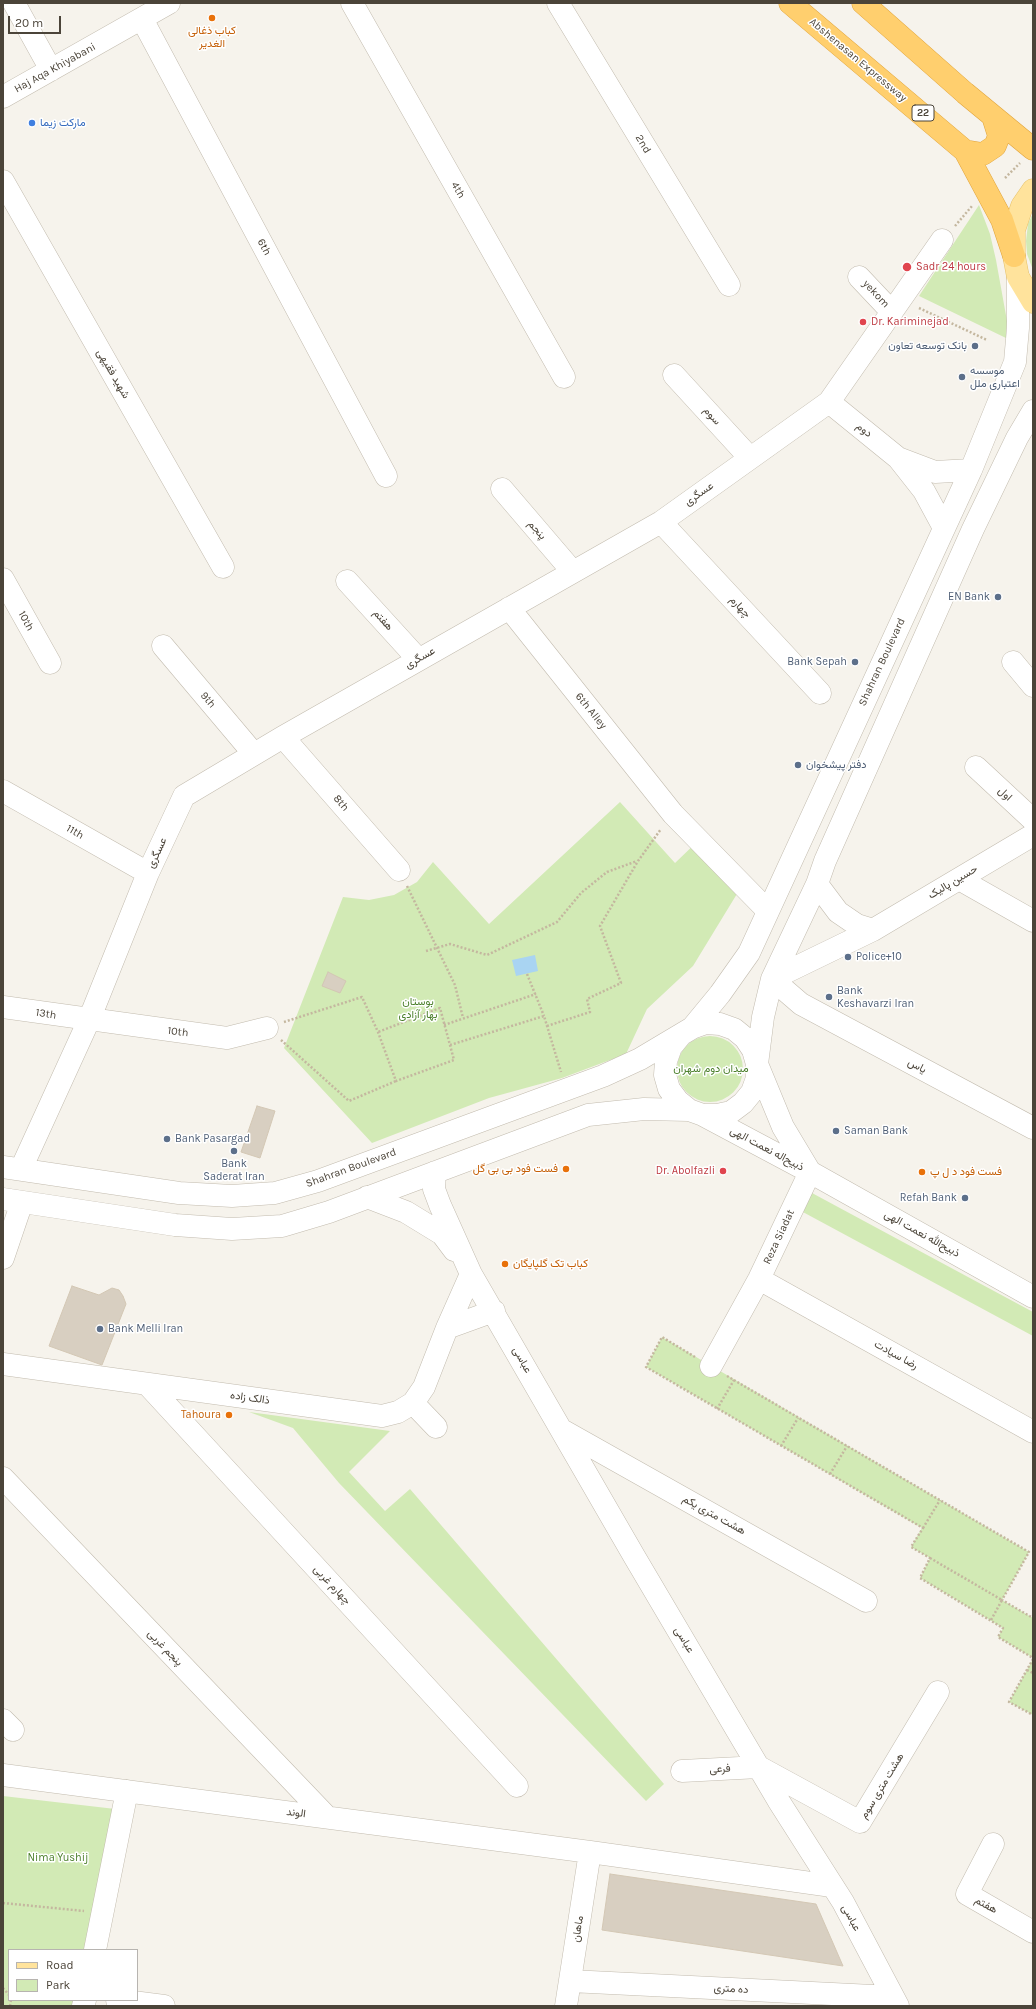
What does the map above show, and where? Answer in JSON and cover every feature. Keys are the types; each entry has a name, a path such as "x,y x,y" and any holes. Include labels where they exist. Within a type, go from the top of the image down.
{"highway":[{"name":"Abshenasan Expressway","path":"790,3 965,151 1002,220 1014,256"},
{"path":"863,3 993,117 1027,156"},
{"path":"965,151 982,154 995,146 998,136 993,117"}],"main road":[{"path":"1033,190 1022,206 1014,230 1014,256 1018,277 1033,302"}],"street":[{"path":"14,3 51,70"},
{"name":"Haj Aqa Khiyabani","path":"3,97 169,3"},
{"name":"4th","path":"352,3 564,377"},
{"name":"2nd","path":"558,3 729,285"},
{"name":"6th","path":"142,19 386,476"},
{"name":"شهید فقیهی","path":"3,181 223,567"},
{"name":"عسگری","path":"12,1168 89,1020 148,873 184,796 283,737 661,522 829,402 942,240"},
{"name":"yekom","path":"859,277 897,305"},
{"name":"Shahran Boulevard","path":"12,1168 179,1193 232,1196 275,1193 318,1180 603,1076 640,1059 686,1032 720,994 749,953 970,470 1015,362 1018,328 1018,277"},
{"name":"سوم","path":"674,375 750,458"},
{"name":"دوم","path":"829,402 898,458"},
{"path":"3,1258 13,1201 175,1225 232,1229 282,1226 367,1197 588,1115 644,1109 717,1115 731,1112 743,1103 752,1092 757,1078 762,1017 772,979 817,884 825,861 973,529 1017,438 1033,411"},
{"path":"898,458 935,472 970,470"},
{"path":"898,458 924,491 944,528"},
{"name":"پنجم","path":"502,489 573,572"},
{"name":"چهارم","path":"661,522 820,693"},
{"name":"10th","path":"3,579 50,663"},
{"name":"هفتم","path":"347,581 418,660"},
{"name":"6th Alley","path":"508,608 673,814 768,911"},
{"name":"9th","path":"163,646 254,754"},
{"path":"1013,662 1033,686"},
{"name":"8th","path":"283,737 399,870"},
{"name":"اول","path":"976,767 1033,820"},
{"name":"11th","path":"3,791 148,873"},
{"name":"حسین پالیک","path":"772,979 873,930 1033,835"},
{"path":"959,879 1033,921"},
{"path":"817,884 838,912 856,925 873,930"},
{"name":"یاس","path":"772,979 801,1004 1033,1128"},
{"name":"13th","path":"3,1007 89,1020"},
{"name":"10th","path":"89,1020 227,1038 267,1028"},
{"path":"696,1113 678,1101 670,1089 666,1075 666,1061 671,1047 686,1032 706,1024 720,1024 734,1029 745,1038 753,1050 758,1064"},
{"name":"ذبیح‌اله نعمت الهی","path":"758,1064 783,1127 810,1172"},
{"name":"ذبیح‌اله نعمت الهی","path":"696,1113 810,1172"},
{"path":"435,1172 434,1189 472,1274"},
{"name":"Reza Siadat","path":"711,1366 748,1302 810,1172"},
{"name":"ذبیح‌الله نعمت الهی","path":"810,1172 1033,1297"},
{"path":"367,1197 406,1212 442,1234 472,1274"},
{"name":"عباسی","path":"472,1274 561,1430 759,1767 843,1902 895,2002"},
{"name":"ذالک زاده","path":"3,1364 382,1416 398,1412 413,1403 424,1387 447,1328 472,1274"},
{"name":"رضا سیادت","path":"759,1279 1033,1432"},
{"path":"447,1328 494,1311"},
{"name":"چهارم غربی","path":"147,1384 517,1786"},
{"path":"413,1403 436,1427"},
{"name":"هشت متری یکم","path":"561,1430 866,1601"},
{"name":"پنجم غربی","path":"3,1478 327,1817"},
{"name":"هشت متری سوم","path":"759,1767 860,1822 938,1692"},
{"name":"فرعی","path":"682,1771 759,1767"},
{"name":"الوند","path":"3,1775 590,1852 832,1886"},
{"path":"95,1949 127,1792"},
{"name":"هفتم","path":"993,1844 967,1894 1033,1932"},
{"name":"ماهان","path":"566,2006 590,1852"},
{"name":"ده متری","path":"570,1981 895,2002"},
{"path":"125,2001 164,2006"}],"path":[{"path":"1005,178 1027,156"},
{"path":"942,240 976,201"},
{"path":"897,305 987,340"},
{"path":"547,1026 590,1012 587,999 621,983 600,926 638,861 673,814"},
{"path":"426,951 450,944 487,954 557,922 581,893 607,872 638,861"},
{"path":"399,870 455,985 463,1018"},
{"path":"527,974 544,1016 562,1078"},
{"path":"444,1025 536,994"},
{"path":"267,1028 362,997 378,1032 396,1081"},
{"path":"267,1028 349,1101 396,1081 454,1060 440,1008 378,1032"},
{"path":"450,1045 544,1016"},
{"path":"923,1528 646,1367 662,1337 1029,1552 991,1620"},
{"path":"717,1409 734,1380"},
{"path":"781,1446 798,1418"},
{"path":"830,1474 847,1446"},
{"path":"940,1500 911,1547 1033,1618"},
{"path":"930,1558 920,1578 1003,1628 998,1637 1033,1659 1009,1702 1033,1716"},
{"path":"1027,1670 1033,1673"},
{"path":"3,1903 102,1913"}],"green space":[{"path":"979,205 990,234 996,260 1007,321 1006,338 919,296"},
{"path":"1033,213 1033,270 1027,254 1026,241 1028,224"},
{"name":"بوستان بهار آزادی","path":"620,802 675,863 701,838 743,884 693,966 647,1009 626,1054 562,1078 489,1098 372,1143 284,1048 343,897 369,900 394,895 417,882 433,862 489,924"},
{"name":"میدان دوم شهران","path":"710,1036 723,1039 733,1046 740,1056 743,1069 740,1082 733,1092 723,1099 710,1102 697,1099 687,1092 680,1082 677,1069 680,1056 687,1046 697,1039"},
{"path":"812,1193 1033,1312 1033,1336 801,1211"},
{"path":"662,1337 1029,1552 1002,1600 1033,1618 1033,1658 998,1637 1003,1628 920,1578 930,1558 911,1547 922,1528 646,1367"},
{"path":"249,1412 390,1431 349,1472 385,1511 410,1489 664,1784 646,1801 339,1483 293,1428"},
{"path":"1033,1659 1033,1715 1009,1702"},
{"name":"Nima Yushij","path":"3,1796 124,1810 94,1949 8,1949 8,2001 83,2001 82,2006 3,2006"}],"water":[{"path":"535,955 538,971 516,976 512,960"}],"building":[{"path":"328,972 346,981 340,993 322,986"},
{"path":"257,1106 275,1111 260,1158 241,1152"},
{"path":"72,1286 99,1295 112,1288 119,1290 123,1296 126,1304 102,1365 49,1346"},
{"path":"610,1874 816,1904 843,1966 602,1930"}],"place":[{"name":"کباب ذغالی الغدیر","path":"212,18"},
{"name":"مارکت زیما","path":"32,123"},
{"name":"Sadr 24 hours","path":"907,267"},
{"name":"Dr. Kariminejad","path":"863,322"},
{"name":"بانک توسعه تعاون","path":"975,346"},
{"name":"موسسه اعتباری ملل","path":"962,377"},
{"name":"EN Bank","path":"998,597"},
{"name":"Bank Sepah","path":"855,662"},
{"name":"دفتر پیشخوان","path":"798,765"},
{"name":"Police+10","path":"848,957"},
{"name":"Bank Keshavarzi Iran","path":"829,997"},
{"name":"Saman Bank","path":"836,1131"},
{"name":"Bank Pasargad","path":"167,1139"},
{"name":"Bank Saderat Iran","path":"234,1151"},
{"name":"فست فود بی بی گل","path":"566,1169"},
{"name":"Dr. Abolfazli","path":"723,1171"},
{"name":"فست فود د ل پ","path":"922,1172"},
{"name":"Refah Bank","path":"965,1198"},
{"name":"کباب تک گلپایگان","path":"505,1264"},
{"name":"Bank Melli Iran","path":"100,1329"},
{"name":"Tahoura","path":"229,1415"}]}
